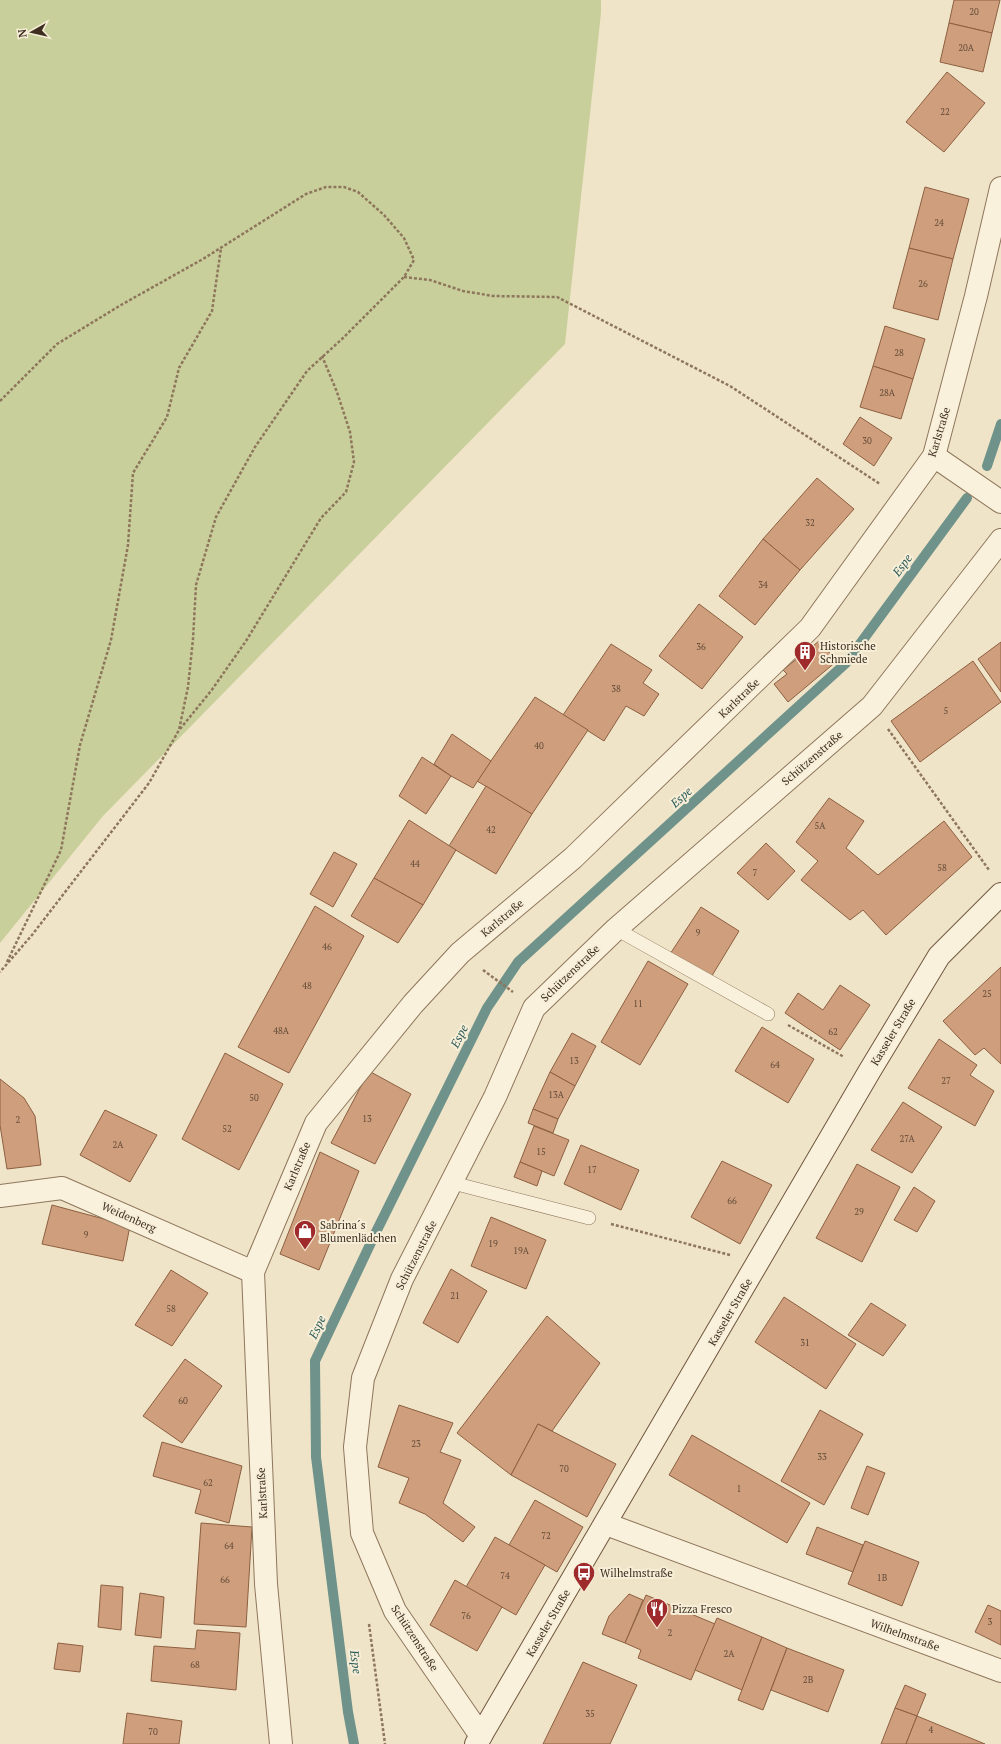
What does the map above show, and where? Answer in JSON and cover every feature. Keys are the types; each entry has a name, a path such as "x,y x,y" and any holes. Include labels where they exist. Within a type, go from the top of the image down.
{"street":[{"name":"Karlstraße","path":"282,1744 266,1584 253,1272 316,1123 413,1004 460,953 573,858 810,628 934,456 976,296 1001,190"},
{"path":"934,456 995,497"},
{"name":"Schützenstraße","path":"479,1740 395,1611 362,1534 355,1448 363,1378 402,1279 453,1183 496,1097 534,1008 616,929 872,706 1001,540"},
{"name":"Kasseler Straße","path":"479,1740 759,1263 869,1072 939,956 1001,894"},
{"name":"Weidenberg","path":"0,1196 62,1188 253,1272"},
{"name":"Wilhelmstraße","path":"606,1524 1001,1671"}],"lane":[{"path":"616,929 768,1014"},
{"path":"453,1183 589,1218"}],"path":[{"path":"0,402 57,344 221,247 306,194 326,187 344,186 358,192 384,215 404,238 414,260 404,278 307,371 254,447 216,517 196,585 189,680 179,730"},
{"path":"5,966 60,850 80,745 111,640 128,544 133,473 167,418 179,368 212,311 221,247"},
{"path":"404,278 430,280 463,291 493,296 557,297 647,345 730,386 902,500"},
{"path":"0,972 32,935 149,783 179,730 211,691 246,641 321,518 346,492 354,462 350,432 337,392 322,356"},
{"path":"872,706 992,874"},
{"path":"460,953 534,1008"},
{"path":"768,1014 869,1072"},
{"path":"589,1218 759,1263"},
{"path":"368,1618 385,1744"}],"green space":[{"path":"0,0 601,0 601,13 565,344 103,816 0,943"}],"building":[{"path":"954,0 1000,0 992,33 949,23"},
{"path":"949,23 992,33 983,72 940,62"},
{"path":"947,72 985,103 944,152 906,122"},
{"path":"925,187 969,199 953,259 909,248"},
{"path":"909,248 953,259 938,320 893,308"},
{"path":"885,326 925,339 913,379 873,366"},
{"path":"873,366 913,379 901,419 860,407"},
{"path":"860,417 892,438 874,466 843,444"},
{"path":"817,478 854,509 800,570 763,539"},
{"path":"763,539 800,570 755,625 719,596"},
{"path":"699,604 743,637 702,689 659,656"},
{"name":"Historische Schmiede","path":"819,641 837,661 788,702 774,684 787,674 783,670"},
{"path":"1001,642 1001,692 978,659"},
{"path":"611,644 652,670 643,683 659,694 644,716 626,706 604,741 563,715"},
{"path":"973,661 1001,702 920,762 891,721"},
{"path":"535,697 588,730 532,814 477,781"},
{"path":"452,734 491,761 473,788 451,776 434,764"},
{"path":"422,757 451,776 426,814 399,796"},
{"path":"486,786 532,814 496,874 449,846"},
{"path":"829,798 864,821 846,848 878,875 944,821 972,857 886,935 863,910 850,920 801,880 818,861 796,842"},
{"path":"409,820 456,850 423,905 374,878"},
{"path":"766,843 795,871 768,900 737,873"},
{"path":"334,852 357,864 333,907 310,894"},
{"path":"374,878 423,905 398,943 351,916"},
{"path":"315,906 364,936 289,1073 238,1047"},
{"path":"701,907 739,931 710,979 670,954"},
{"path":"648,961 688,984 640,1065 601,1042"},
{"path":"1001,967 1001,1064 984,1048 975,1055 943,1021"},
{"path":"840,985 870,1005 840,1050 785,1013 798,993 823,1010"},
{"path":"762,1027 814,1059 788,1103 735,1071"},
{"path":"572,1033 596,1046 575,1086 550,1072"},
{"path":"939,1039 977,1065 970,1075 994,1091 975,1126 908,1088"},
{"path":"225,1053 283,1084 239,1170 182,1139"},
{"path":"369,1071 411,1094 375,1164 331,1143"},
{"path":"550,1072 575,1086 558,1119 533,1109"},
{"path":"0,1079 24,1098 35,1116 41,1165 7,1169 0,1125"},
{"path":"903,1102 942,1127 912,1173 871,1150"},
{"path":"533,1109 558,1119 553,1133 528,1123"},
{"path":"105,1110 157,1135 130,1182 80,1155"},
{"path":"534,1126 569,1140 554,1176 520,1162"},
{"path":"581,1145 639,1170 621,1210 564,1184"},
{"path":"320,1152 359,1171 319,1270 280,1254"},
{"path":"722,1161 772,1185 740,1244 691,1217"},
{"path":"520,1162 542,1171 537,1186 514,1177"},
{"path":"857,1164 900,1187 862,1262 816,1238"},
{"path":"914,1187 935,1201 917,1232 894,1220"},
{"path":"52,1205 130,1226 123,1261 42,1244"},
{"path":"491,1217 546,1240 526,1289 471,1266"},
{"path":"451,1269 487,1291 458,1343 423,1323"},
{"path":"171,1270 208,1293 172,1346 135,1325"},
{"path":"784,1297 856,1344 826,1389 755,1342"},
{"path":"871,1303 906,1325 883,1356 848,1335"},
{"path":"547,1316 600,1363 552,1431 538,1424 511,1475 457,1433"},
{"path":"185,1359 222,1386 182,1443 143,1416"},
{"path":"399,1405 453,1423 440,1452 461,1460 443,1503 475,1527 463,1542 425,1514 399,1503 409,1478 378,1467"},
{"path":"820,1410 863,1434 824,1505 781,1481"},
{"path":"538,1424 616,1464 587,1517 511,1475"},
{"path":"692,1435 810,1503 787,1543 669,1475"},
{"path":"162,1442 242,1466 229,1523 195,1513 201,1490 153,1476"},
{"path":"867,1466 885,1473 868,1515 851,1508"},
{"path":"535,1500 583,1527 557,1572 509,1545"},
{"path":"201,1523 252,1527 246,1627 194,1624"},
{"path":"817,1527 863,1545 853,1572 806,1554"},
{"path":"495,1537 545,1565 516,1615 466,1587"},
{"path":"865,1541 919,1562 902,1606 848,1584"},
{"path":"455,1580 502,1607 477,1651 430,1625"},
{"path":"101,1585 123,1587 121,1630 98,1627"},
{"path":"140,1593 164,1597 161,1638 135,1635"},
{"path":"629,1594 643,1600 625,1643 602,1634 609,1616"},
{"path":"646,1595 715,1624 691,1680 638,1658 641,1650 625,1643"},
{"path":"988,1605 1001,1611 1001,1645 975,1632"},
{"path":"717,1618 762,1637 742,1690 695,1670"},
{"path":"197,1630 240,1633 236,1690 151,1681 154,1646 195,1649"},
{"path":"762,1637 787,1648 763,1710 738,1700"},
{"path":"58,1643 83,1646 80,1672 54,1669"},
{"path":"787,1648 844,1670 828,1712 771,1690"},
{"path":"583,1662 637,1685 610,1744 543,1744"},
{"path":"905,1685 926,1694 917,1716 895,1708"},
{"path":"895,1708 917,1716 906,1744 881,1744"},
{"path":"127,1713 182,1721 179,1744 123,1744"},
{"path":"917,1716 985,1744 906,1744"}],"waterway":[{"name":"Espe","path":"987,466 1001,424"},
{"name":"Espe","path":"354,1744 348,1712 316,1457 315,1361 376,1232 487,1008 518,962 846,663 967,498"}],"place":[{"name":"Historische Schmiede","path":"805,672"},
{"name":"Sabrina´s Blumenlädchen","path":"305,1250"},
{"name":"Wilhelmstraße","path":"584,1592"},
{"name":"Pizza Fresco","path":"657,1628"}]}
